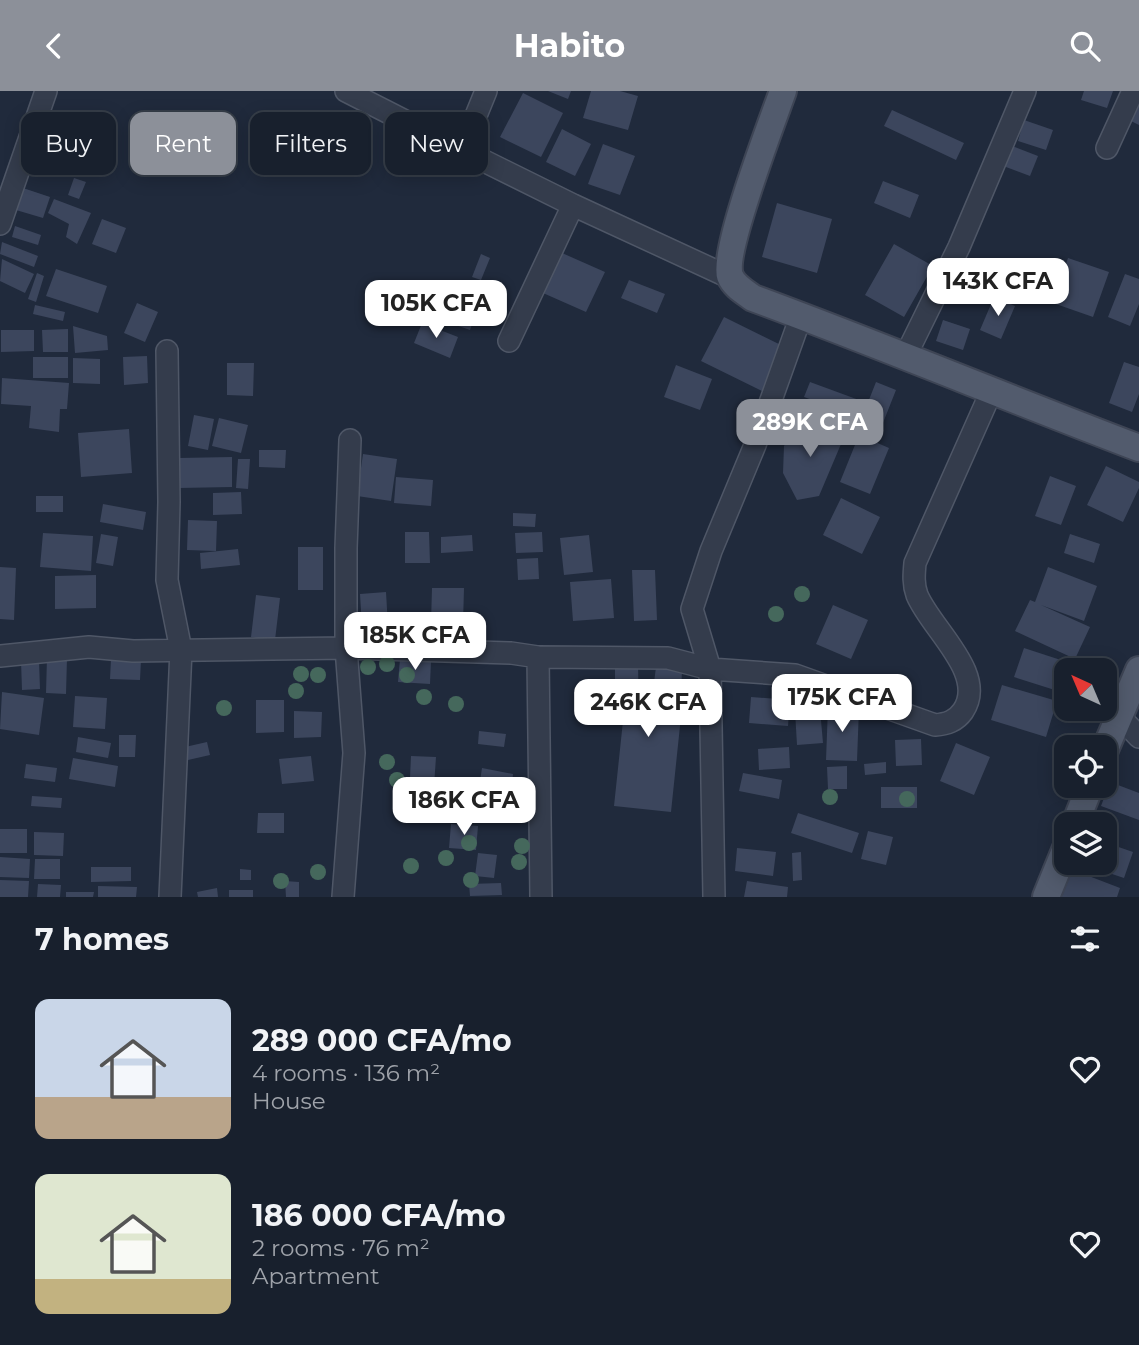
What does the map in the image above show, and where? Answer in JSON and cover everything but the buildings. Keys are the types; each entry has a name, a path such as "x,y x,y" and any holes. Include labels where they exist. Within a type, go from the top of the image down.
{"main road":[{"path":"783,91 747,195 728,262 731,278 739,288 753,298 906,355 991,392 1139,448"},
{"path":"1111,735 1139,670"},
{"path":"1046,897 1055,875"}],"street":[{"path":"0,224 46,91"},
{"path":"346,91 387,112"},
{"path":"477,112 486,91"},
{"path":"906,355 959,247 1026,91"},
{"path":"1107,148 1133,91"},
{"path":"488,163 731,278"},
{"path":"509,341 573,205"},
{"path":"714,897 710,669 692,609 711,551 755,445 801,316"},
{"path":"167,351 167,580 181,650 170,897"},
{"path":"0,656 89,647 133,651 346,648 500,652 538,657 668,658 710,669 795,675 935,725 948,724 960,716 968,703 971,683 918,597 913,581 915,563 991,392"},
{"path":"343,897 354,753 346,648 350,440"},
{"path":"538,657 541,897"},
{"path":"1119,716 1139,737"}]}
